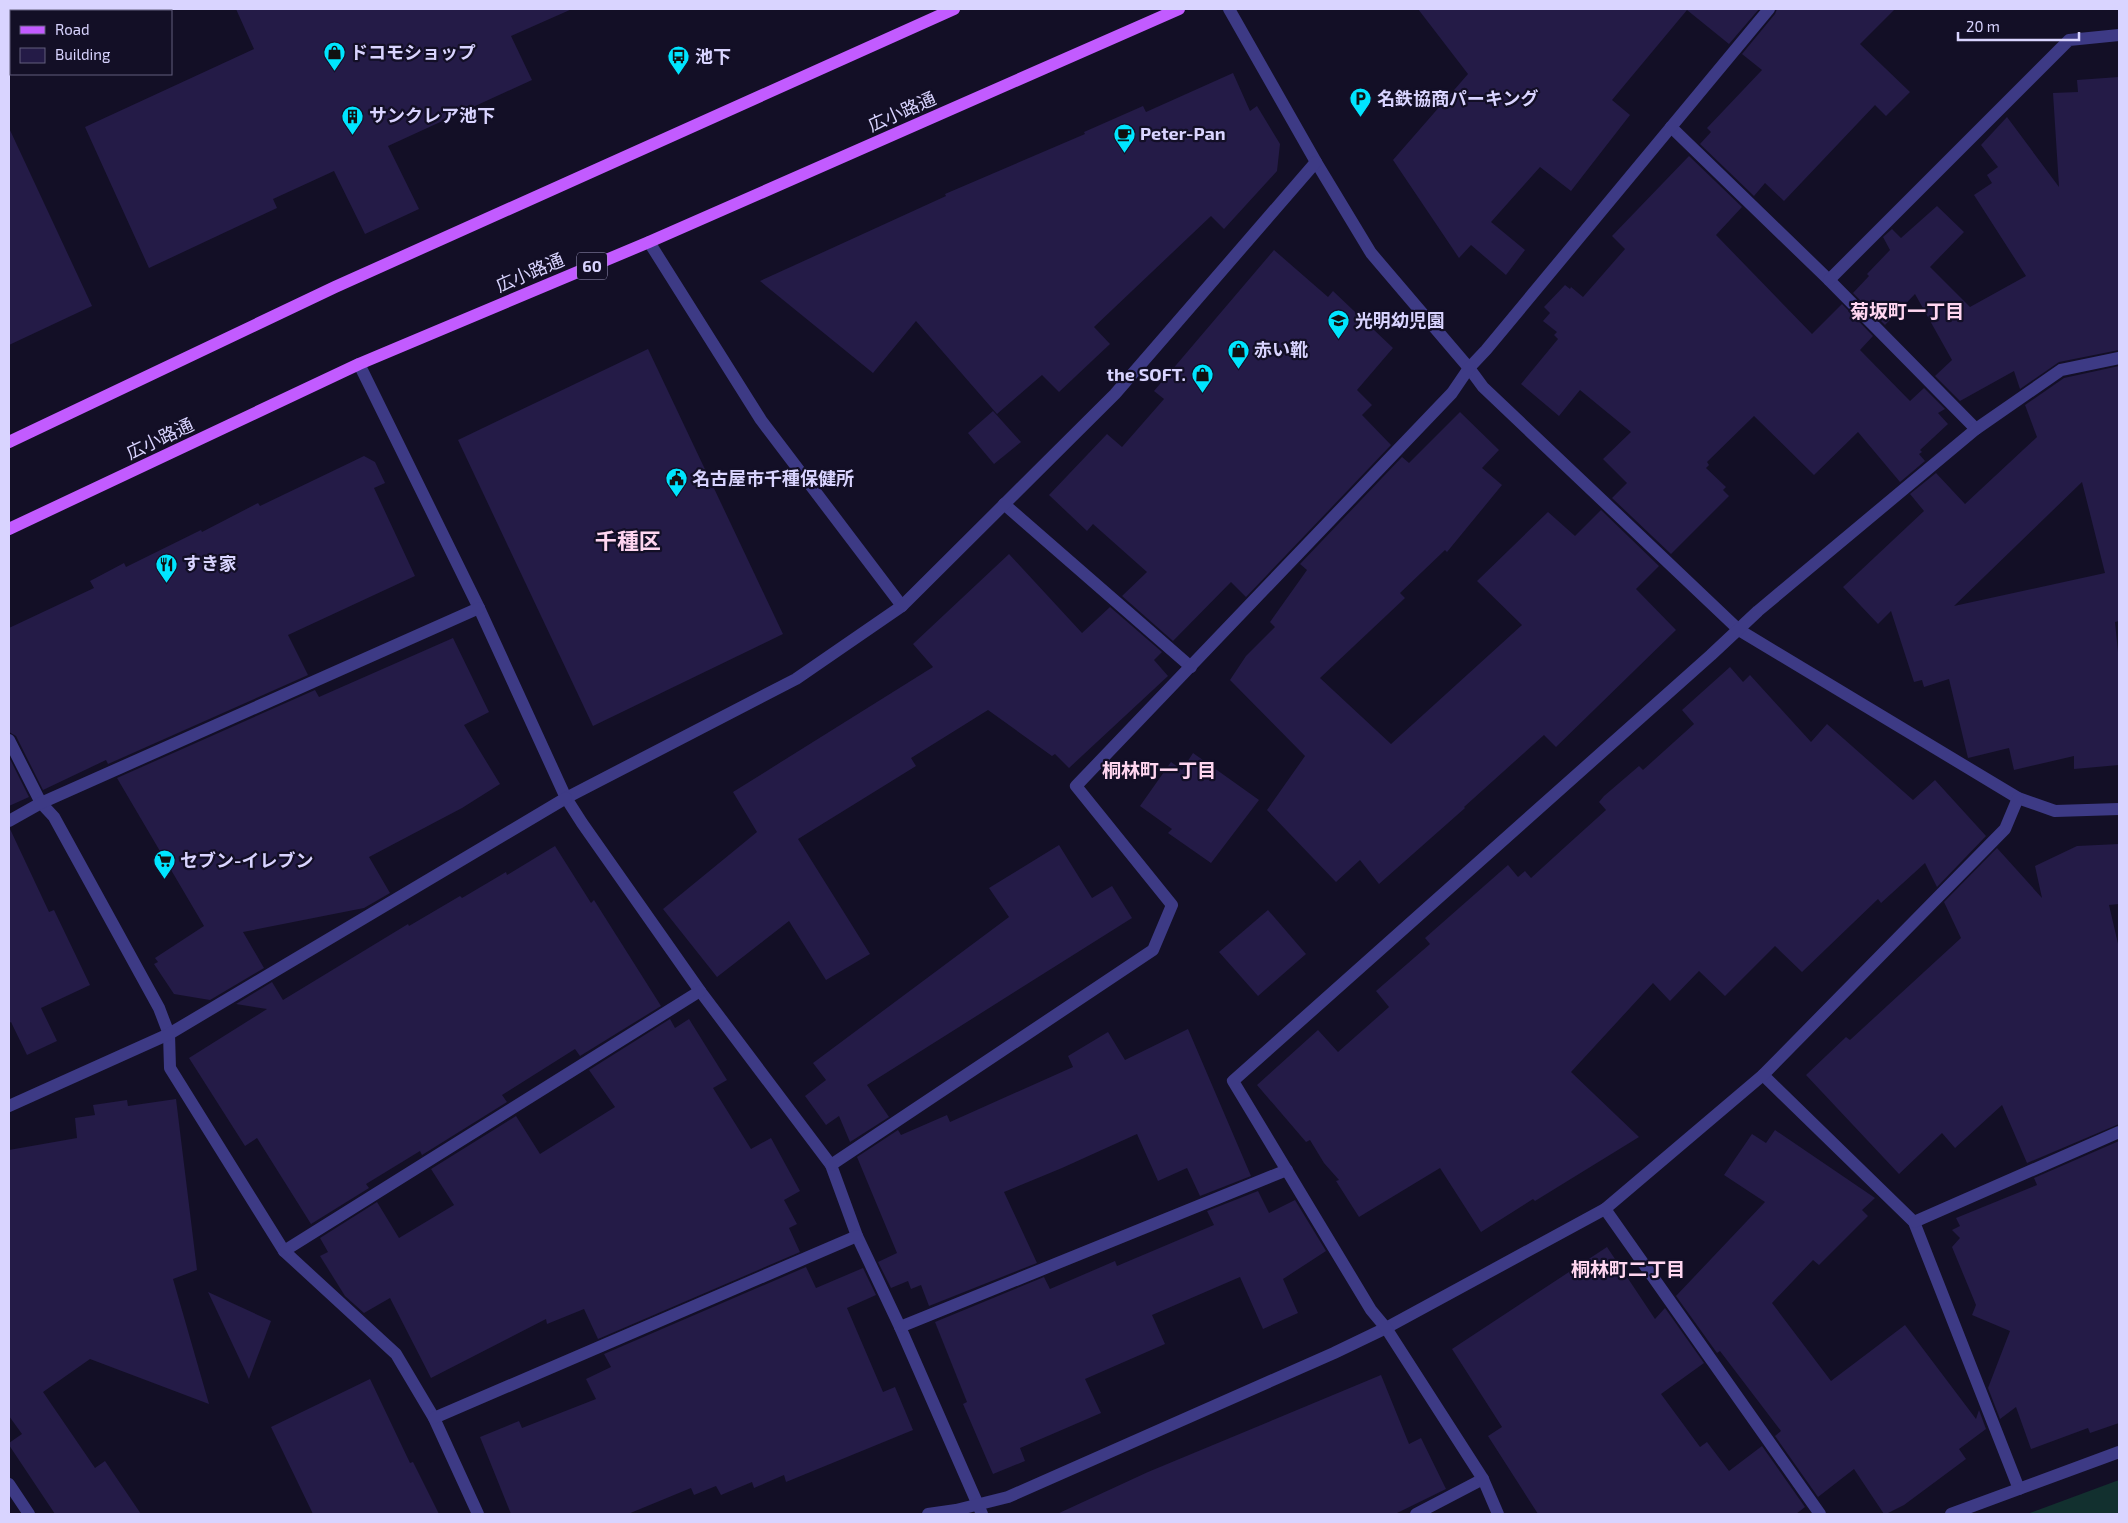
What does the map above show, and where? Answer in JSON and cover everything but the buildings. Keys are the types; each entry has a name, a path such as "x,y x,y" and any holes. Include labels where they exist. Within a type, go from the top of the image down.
{"main road":[{"path":"9,442 335,287 954,9"},
{"name":"広小路通","path":"9,529 359,364 649,242 1179,9"}],"street":[{"path":"1229,9 1316,162 1371,253 1483,387 1739,630 2018,798 2055,812 2119,809"},
{"path":"831,1165 1153,950 1172,905 1076,786 1452,393 1469,368 1672,127 1768,9"},
{"path":"1830,280 2069,40 2119,35"},
{"path":"1672,127 1830,280 1976,428"},
{"path":"9,1106 169,1034 566,798 796,679 902,606 1115,394 1316,162"},
{"path":"649,242 761,420 902,606"},
{"path":"1498,1514 1483,1479 1386,1328 1371,1310 1233,1081 1758,611 1976,428 2061,370 2119,358"},
{"path":"359,364 479,608 566,798 700,992 831,1165 857,1236 900,1328 980,1510"},
{"path":"1004,504 1191,667"},
{"path":"9,821 41,803 479,608"},
{"path":"9,740 41,803 54,817 159,1008 169,1034 170,1068 284,1251 396,1354 434,1418 478,1514"},
{"path":"928,1514 980,1510 1334,1353 1386,1328 1605,1209 1763,1075 2004,829 2018,798"},
{"path":"284,1251 700,992"},
{"path":"1763,1075 1914,1222 2019,1489"},
{"path":"1914,1222 2119,1132"},
{"path":"900,1328 1287,1170"},
{"path":"1605,1209 1820,1514"},
{"path":"434,1418 857,1236"},
{"path":"1951,1514 2119,1452"},
{"path":"1416,1514 1483,1479"},
{"path":"9,1484 29,1514"}],"green space":[{"path":"2119,1480 2119,1514 2027,1514"}],"place":[{"name":"ドコモショップ","path":"334,72"},
{"name":"池下","path":"679,76"},
{"name":"名鉄協商パーキング","path":"1361,118"},
{"name":"サンクレア池下","path":"353,135"},
{"name":"Peter-Pan","path":"1124,153"},
{"name":"光明幼児園","path":"1339,340"},
{"name":"赤い靴","path":"1238,369"},
{"name":"the SOFT.","path":"1202,394"},
{"name":"名古屋市千種保健所","path":"676,498"},
{"name":"すき家","path":"167,583"},
{"name":"セブン-イレブン","path":"164,880"}],"district":[{"name":"菊坂町一丁目","path":"1907,311"},
{"name":"千種区","path":"628,541"},
{"name":"桐林町一丁目","path":"1159,770"},
{"name":"桐林町二丁目","path":"1628,1269"}]}
